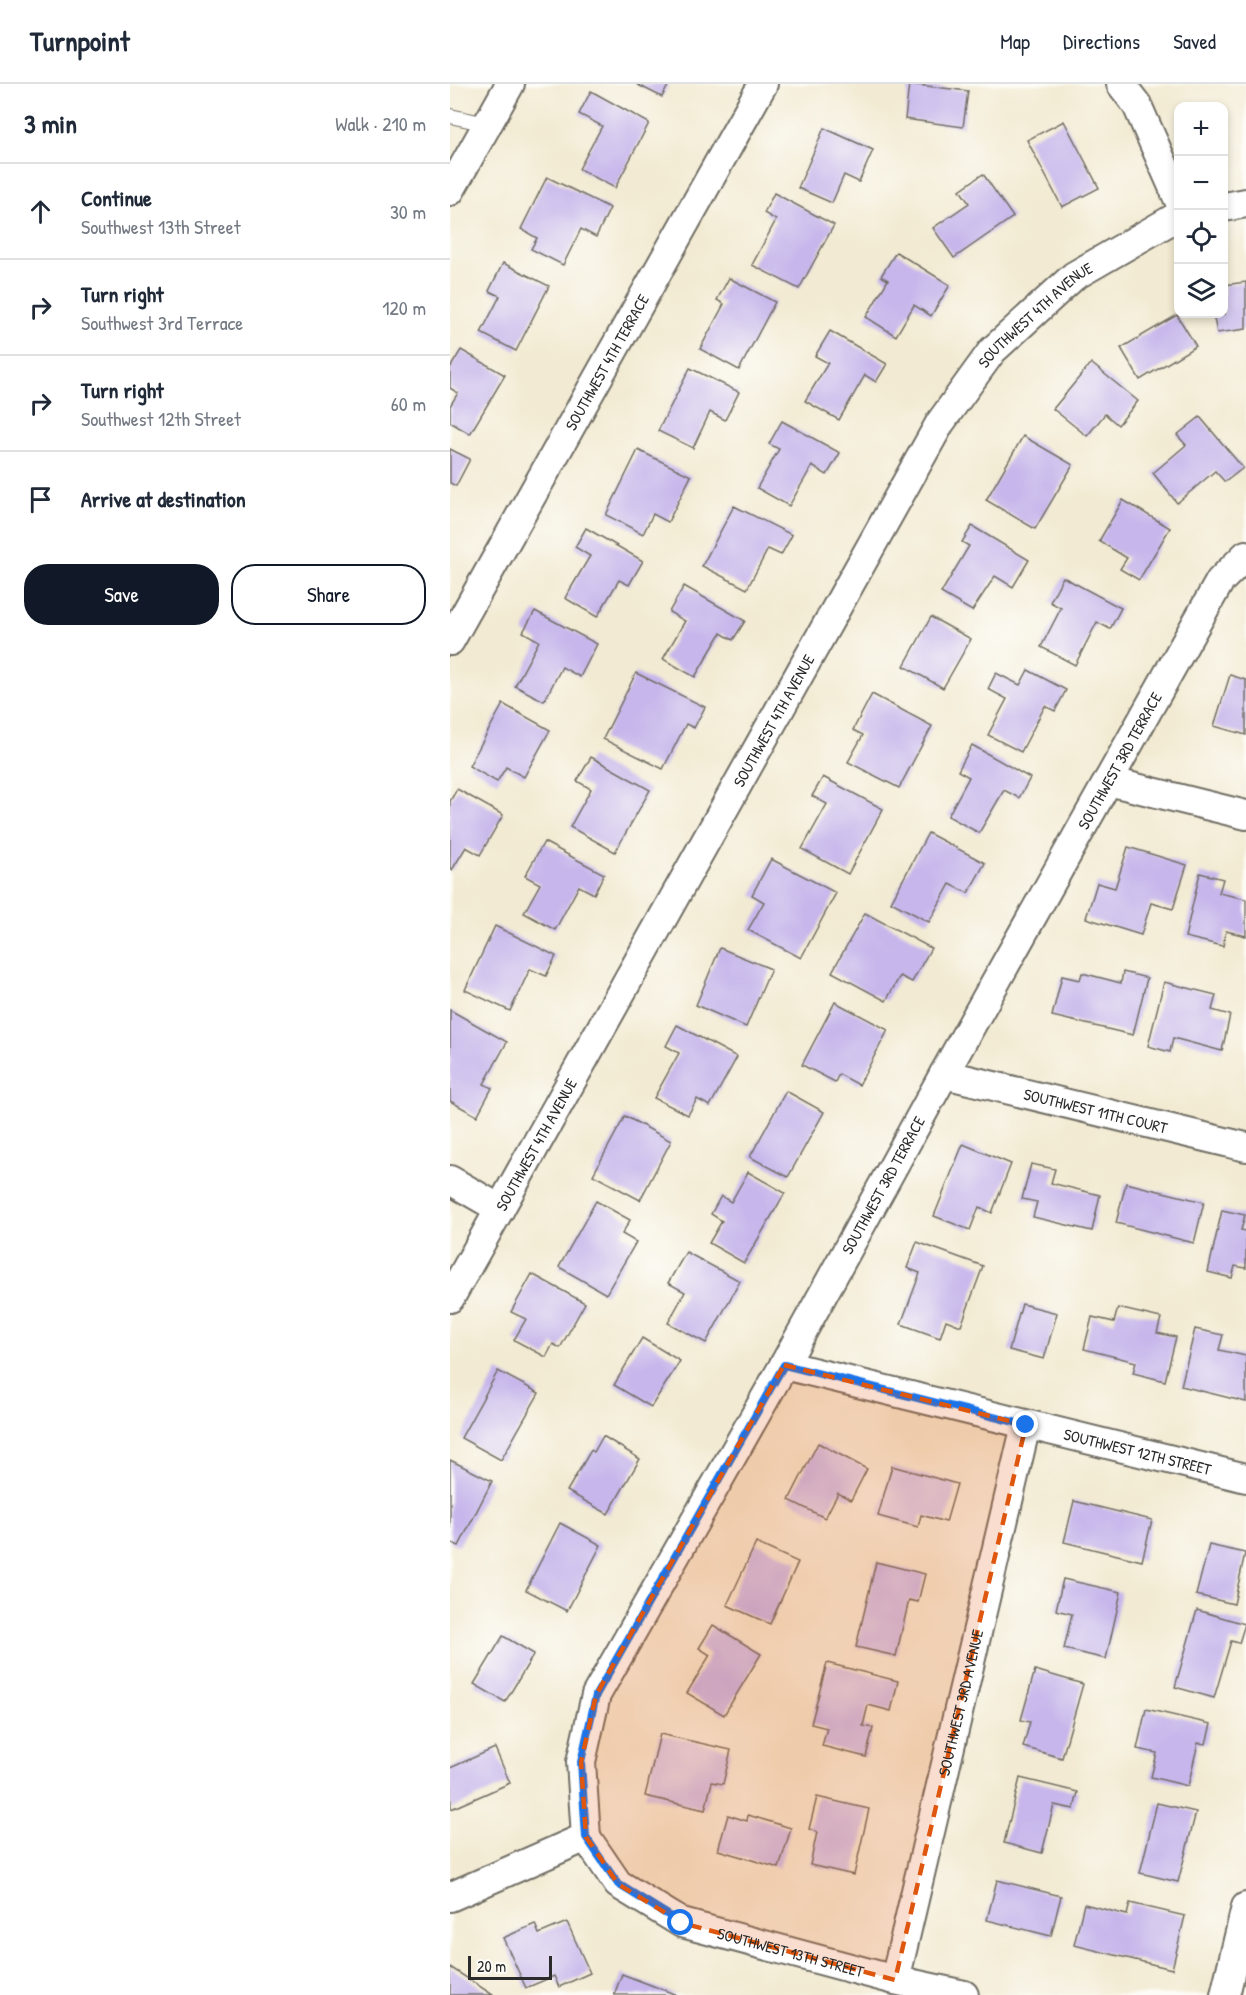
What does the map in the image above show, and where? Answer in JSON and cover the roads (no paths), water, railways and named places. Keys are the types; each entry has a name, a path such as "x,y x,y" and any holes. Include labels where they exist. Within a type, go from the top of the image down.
{"street":[{"path":"450,192 510,84"},
{"name":"SOUTHWEST 4TH TERRACE","path":"450,641 764,84"},
{"path":"1121,84 1137,105 1174,187"},
{"path":"1228,206 1246,203"},
{"name":"SOUTHWEST 4TH AVENUE","path":"450,1298 940,423 992,351 1074,276 1174,219"},
{"name":"SOUTHWEST 3RD TERRACE","path":"586,1837 581,1762 596,1695 784,1365 1220,581 1246,555"},
{"path":"1108,782 1246,815"},
{"name":"SOUTHWEST 11TH COURT","path":"944,1074 1246,1147"},
{"path":"450,1180 500,1209"},
{"name":"SOUTHWEST 12TH STREET","path":"784,1365 1246,1478"},
{"name":"SOUTHWEST 3RD AVENUE","path":"895,1980 1026,1425"},
{"path":"450,1897 586,1837"},
{"name":"SOUTHWEST 13TH STREET","path":"586,1837 618,1884 681,1923 895,1980 964,1995"},
{"path":"1225,1995 1246,1907"}],"lane":[{"path":"450,116 488,124"}]}
